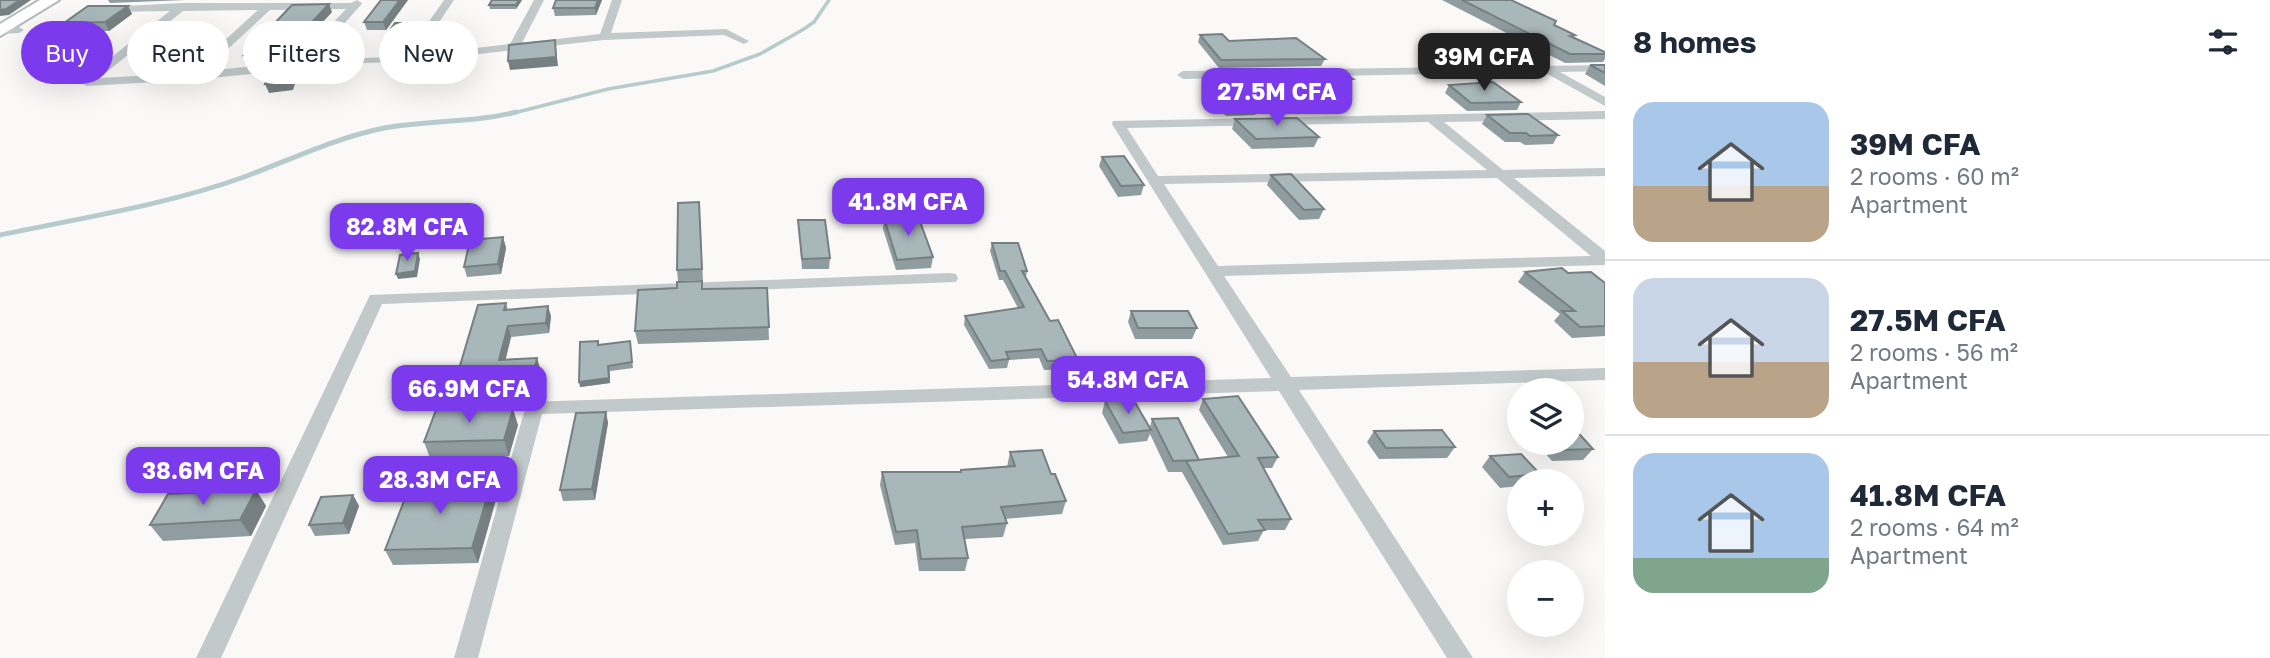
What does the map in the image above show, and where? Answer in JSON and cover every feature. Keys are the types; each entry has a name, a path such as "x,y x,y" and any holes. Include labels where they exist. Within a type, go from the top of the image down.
{"street":[{"path":"0,31 51,0"},
{"path":"164,21 191,0"},
{"path":"434,21 449,0"},
{"path":"513,49 539,0"},
{"path":"604,37 617,0"},
{"path":"229,42 272,3"},
{"path":"93,9 357,3"},
{"path":"340,21 357,3"},
{"path":"0,31 19,30"},
{"path":"478,52 604,37 726,33 744,41"},
{"path":"127,50 86,82 127,80"},
{"path":"1183,75 1605,68"},
{"path":"1546,69 1605,102"},
{"path":"1461,658 1118,124 1605,115"},
{"path":"1431,118 1605,260"},
{"path":"1154,180 1605,172"},
{"path":"1212,271 1605,260"},
{"path":"208,658 376,299 950,278"},
{"path":"466,658 534,407 1605,374"}],"building":[{"path":"0,0 20,0 0,10"},
{"path":"381,0 400,0 384,21 365,21"},
{"path":"492,0 519,0 516,5 489,5"},
{"path":"556,0 598,0 595,8 553,8"},
{"path":"1462,0 1511,0 1556,21 1554,25 1575,35 1570,36 1605,54 1570,54"},
{"path":"329,4 313,21 277,21 292,5"},
{"path":"88,6 128,6 106,21 67,21"},
{"path":"1222,34 1229,41 1296,38 1325,59 1221,60 1200,35"},
{"path":"555,40 556,57 508,61 509,45"},
{"path":"1590,65 1605,65 1605,73"},
{"path":"1342,70 1353,79 1344,79 1350,84 1302,86 1285,71"},
{"path":"1493,82 1521,102 1471,103 1449,85"},
{"path":"1238,91 1257,111 1228,111 1209,92"},
{"path":"1528,114 1558,135 1530,136 1526,133 1510,133 1487,115"},
{"path":"1297,118 1319,137 1256,139 1235,119"},
{"path":"1124,156 1144,185 1121,186 1102,157"},
{"path":"1291,174 1324,209 1304,210 1271,175"},
{"path":"699,202 702,269 677,270 678,203"},
{"path":"918,216 933,257 897,260 884,218"},
{"path":"798,220 825,220 830,258 802,259"},
{"path":"503,237 498,264 464,267 470,240"},
{"path":"992,243 1018,243 1027,271 1022,271 1050,321 1058,320 1078,360 1047,361 1041,349 1006,352 1009,359 991,361 965,316 1024,307 1005,271 1000,271"},
{"path":"418,253 415,271 396,274 400,255"},
{"path":"1562,268 1568,273 1591,272 1605,283 1605,326 1580,327 1562,311 1575,311 1525,272"},
{"path":"702,281 702,289 767,288 769,327 635,331 638,290 677,288 677,282"},
{"path":"506,303 504,310 548,306 546,323 508,326 499,360 537,358 532,381 454,386 478,305"},
{"path":"1131,311 1188,311 1197,328 1138,328"},
{"path":"598,341 598,345 630,341 632,362 608,366 609,378 579,382 580,342"},
{"path":"1238,396 1278,457 1258,458 1291,519 1258,520 1265,530 1228,534 1186,461 1239,456 1203,399"},
{"path":"1133,399 1151,430 1123,433 1105,401"},
{"path":"513,409 504,440 424,442 436,410"},
{"path":"606,412 592,489 560,490 576,413"},
{"path":"1178,418 1199,460 1173,461 1152,419"},
{"path":"1442,430 1455,447 1386,448 1374,431"},
{"path":"1584,439 1593,449 1584,449"},
{"path":"1042,450 1066,501 1001,507 1007,523 962,527 968,558 921,559 917,530 896,532 882,472 961,472 1015,466 1010,452"},
{"path":"1522,455 1535,469 1507,469 1507,475 1490,456"},
{"path":"423,458 415,482 411,483 410,487 364,489 376,460"},
{"path":"492,481 472,548 385,550 411,483"},
{"path":"256,490 240,520 150,525 168,494"},
{"path":"353,495 343,523 309,525 321,497"}],"waterway":[{"path":"510,114 608,89 713,71 760,54 804,29 814,22 829,0"},
{"path":"0,235 123,210 214,187 366,132 401,125 483,118 516,112"}]}
